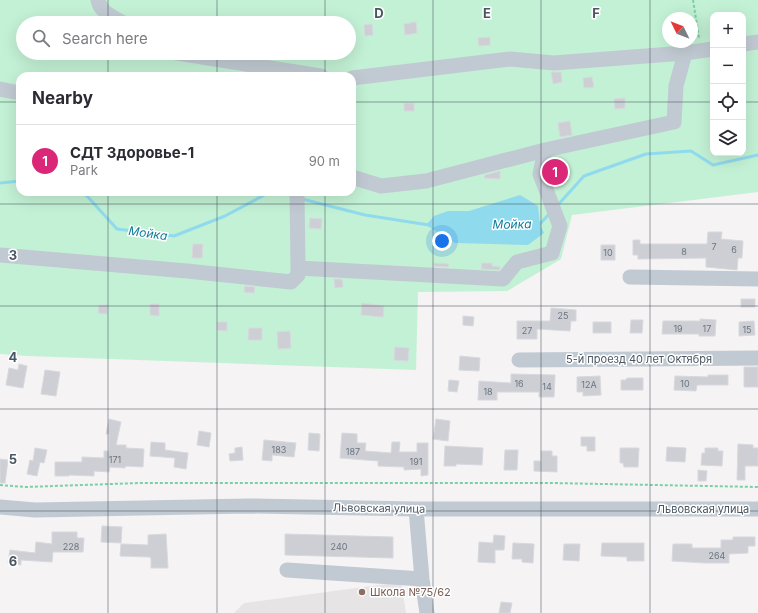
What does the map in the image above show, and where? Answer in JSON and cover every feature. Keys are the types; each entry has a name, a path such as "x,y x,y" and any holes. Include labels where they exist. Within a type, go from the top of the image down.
{"street":[{"path":"98,0 99,6 111,16"},
{"path":"746,44 758,42"},
{"path":"356,78 510,59 554,63 707,50"},
{"path":"356,178 381,186 426,181 545,150 674,122 676,86 685,53"},
{"path":"221,60 295,72"},
{"path":"0,89 16,92"},
{"path":"298,268 503,279 517,262 552,253 560,226 540,174 545,150"},
{"path":"0,255 187,271 291,282 298,275 297,196"},
{"path":"630,278 758,279"},
{"name":"5-й проезд 40 лет Октября","path":"519,360 758,358"},
{"name":"Львовская улица","path":"0,507 35,510 249,506 416,509 758,509"},
{"path":"416,509 422,579 427,613"},
{"path":"288,570 422,579"}],"path":[{"path":"693,0 707,50"},
{"path":"0,485 25,487 140,483 552,483 758,487"}],"shaded area":[{"name":"Школа №75/62","path":"401,582 406,613 234,613 244,603"}],"green space":[{"path":"0,0 758,0 758,192 572,215 561,259 507,291 418,292 416,370 0,354"}],"water":[{"path":"520,195 538,206 540,224 544,233 528,245 455,243 426,225 434,216 448,211 469,211"}],"building":[{"path":"416,22 417,33 405,35 404,24"},
{"path":"372,24 373,35 365,36 364,25"},
{"path":"490,37 490,45 479,46 478,38"},
{"path":"551,72 561,72 562,82 553,84"},
{"path":"592,77 594,87 584,88 583,78"},
{"path":"625,98 625,108 615,109 614,99"},
{"path":"404,103 414,103 414,111 404,111"},
{"path":"570,121 572,135 560,137 558,123"},
{"path":"500,171 500,179 484,178 485,175"},
{"path":"310,218 322,219 321,229 309,228"},
{"path":"708,232 722,232 721,239 743,241 742,258 738,258 737,270 706,267 706,258 638,259 638,255 633,255 633,240 640,240 640,244 707,244"},
{"path":"193,244 203,244 202,258 192,258"},
{"path":"601,245 615,245 615,260 601,260"},
{"path":"434,263 449,264 448,267 433,266"},
{"path":"482,263 492,263 492,266 500,267 500,269 481,269"},
{"path":"334,279 342,279 343,287 335,288"},
{"path":"245,286 255,287 254,293 244,292"},
{"path":"741,299 755,299 755,307 741,307"},
{"path":"362,303 384,306 383,317 361,315"},
{"path":"150,304 159,304 159,316 150,315"},
{"path":"99,305 108,305 107,314 98,313"},
{"path":"551,308 576,310 576,321 571,321 570,331 537,329 537,339 517,339 517,321 550,321"},
{"path":"463,316 474,317 473,326 463,325"},
{"path":"700,319 716,320 715,336 699,336 699,334 662,334 663,321 700,321"},
{"path":"631,320 643,320 642,333 630,333"},
{"path":"754,321 755,335 739,336 739,322"},
{"path":"217,322 227,322 227,331 217,330"},
{"path":"593,322 611,322 611,333 593,333"},
{"path":"249,328 262,328 262,340 248,340"},
{"path":"290,331 291,348 278,349 277,332"},
{"path":"395,347 409,348 408,361 394,360"},
{"path":"460,356 480,358 479,371 459,370"},
{"path":"19,364 27,366 23,388 6,385 9,368 18,370"},
{"path":"744,367 758,367 758,387 744,387"},
{"path":"45,370 60,372 56,396 41,394"},
{"path":"511,374 555,375 554,397 539,397 539,392 497,392 497,400 478,400 479,381 511,383"},
{"path":"708,375 728,375 728,385 697,385 696,391 674,390 675,376 708,377"},
{"path":"600,376 601,395 583,396 583,392 577,392 577,377"},
{"path":"627,378 643,378 643,390 621,390 621,380 626,380"},
{"path":"449,380 459,381 457,392 448,391"},
{"path":"109,419 121,422 116,445 126,445 126,448 144,449 143,467 110,467 109,472 94,471 94,476 55,476 55,462 82,462 82,457 104,458 104,451 109,451 109,434 106,434"},
{"path":"436,419 450,421 448,441 433,439"},
{"path":"199,431 211,433 209,447 197,445"},
{"path":"309,433 320,434 319,451 308,450"},
{"path":"342,433 357,434 357,443 366,443 365,451 391,453 392,442 400,442 399,452 417,452 417,443 428,443 428,475 421,476 421,469 404,470 404,467 378,466 378,461 340,458"},
{"path":"581,437 595,437 595,451 587,451 587,446 581,446"},
{"path":"264,440 296,443 294,457 272,455 272,461 262,460"},
{"path":"151,442 165,443 165,450 188,453 186,469 174,467 175,458 150,456"},
{"path":"738,444 753,445 753,448 758,448 758,466 745,466 745,480 737,480"},
{"path":"445,446 483,448 482,465 456,464 456,466 444,466"},
{"path":"242,447 243,460 230,461 229,454 235,453 235,448"},
{"path":"667,447 686,448 685,462 666,461"},
{"path":"35,448 47,450 44,463 40,462 37,476 27,474 30,460 33,461"},
{"path":"620,448 639,448 638,467 624,467 623,463 620,463"},
{"path":"705,448 718,448 718,451 723,451 722,466 701,465 702,453 705,453"},
{"path":"505,450 518,450 517,470 504,470"},
{"path":"541,451 552,451 552,456 557,456 557,472 534,471 534,461 541,461"},
{"path":"0,459 8,460 5,483 0,483"},
{"path":"698,470 707,471 706,481 698,481"},
{"path":"102,526 122,527 121,543 101,542"},
{"path":"52,532 77,532 77,538 84,538 83,552 53,552 52,562 21,560 21,565 8,563 10,550 35,553 36,542 52,544"},
{"path":"166,534 168,568 151,568 151,558 149,557 120,556 121,544 148,545 148,535"},
{"path":"285,534 393,537 393,558 285,555"},
{"path":"494,535 505,536 504,550 495,550 495,563 478,562 479,542 493,543"},
{"path":"733,537 755,537 755,546 748,546 748,553 729,554 729,563 672,561 673,544 692,544 692,548 721,548 721,540 733,540"},
{"path":"513,543 534,544 533,563 522,562 522,559 512,559"},
{"path":"602,543 644,543 644,561 627,561 627,557 601,556"},
{"path":"564,544 580,544 579,561 563,560"},
{"path":"501,602 512,603 510,613 499,613"}],"waterway":[{"name":"Мойка","path":"557,206 584,176 646,154 691,151 713,165 758,155"},
{"name":"Мойка","path":"0,183 16,181"},
{"name":"Мойка","path":"87,196 117,229 174,236 225,216 262,196"},
{"name":"Мойка","path":"302,199 365,215 429,225"},
{"name":"Мойка","path":"537,224 540,224 550,213"}],"place":[{"name":"СДТ Здоровье-1","path":"555,172"},
{"name":"Школа №75/62","path":"362,592"}]}
